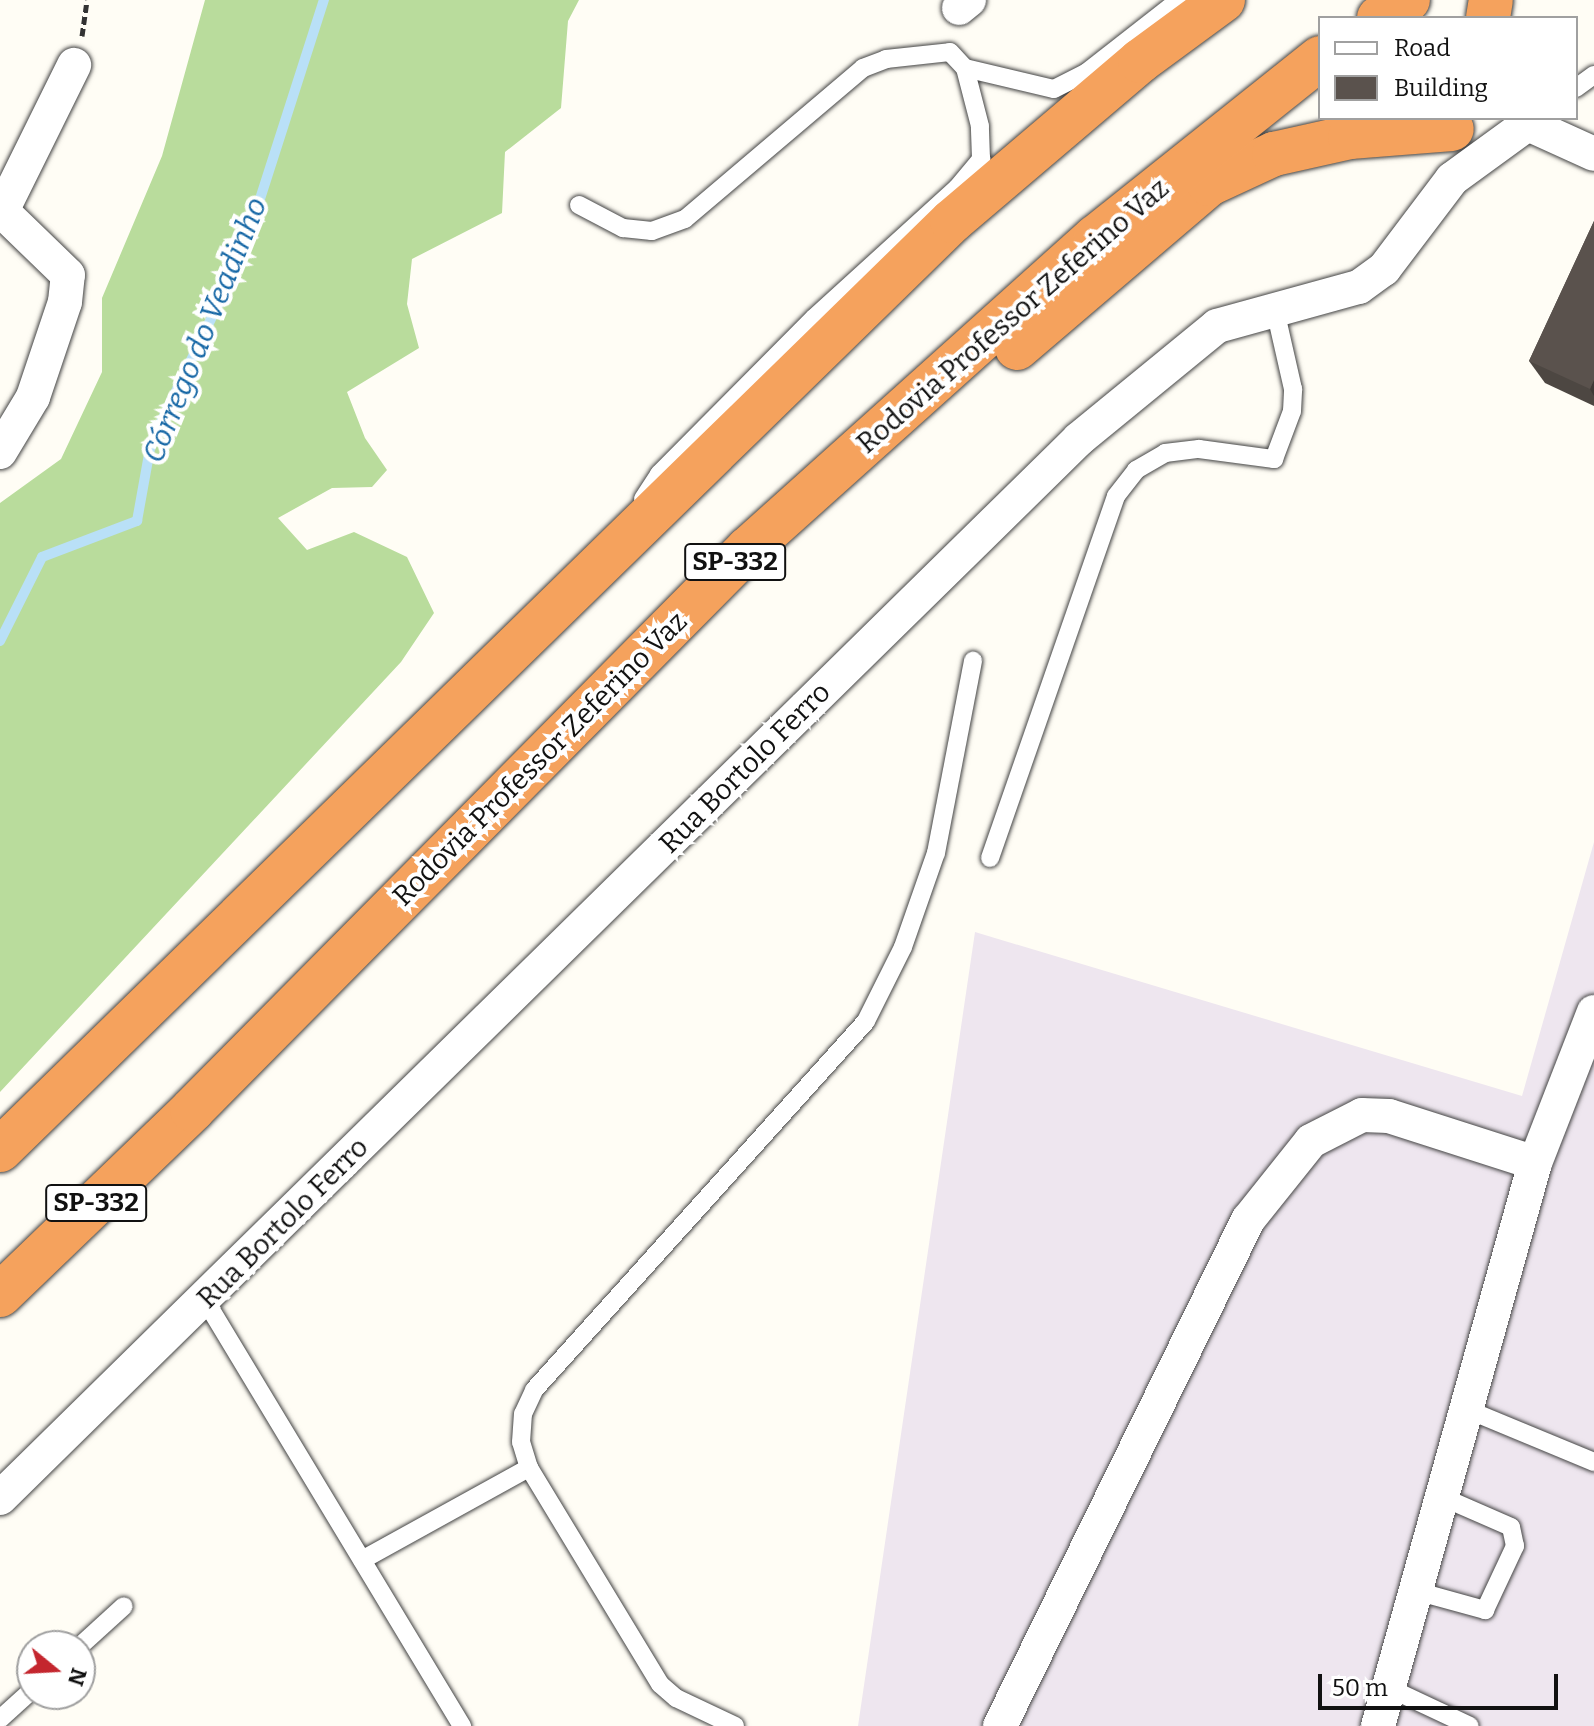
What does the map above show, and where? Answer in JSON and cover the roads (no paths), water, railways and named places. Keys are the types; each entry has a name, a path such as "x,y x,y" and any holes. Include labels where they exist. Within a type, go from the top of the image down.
{"highway":[{"name":"SP-332","path":"0,1150 952,221 1140,61 1223,0"},
{"path":"1382,16 1408,0"},
{"name":"Rodovia Professor Zeferino Vaz","path":"0,1295 192,1110 748,549 1096,237 1318,60"},
{"path":"874,438 960,397 1209,184 1274,154 1350,137 1452,129"}],"street":[{"path":"0,452 33,397 65,302 68,275 2,211 74,65"},
{"path":"1452,129 1527,125 1594,154"},
{"name":"Rua Bortolo Ferro","path":"0,1498 1079,439 1200,336 1275,310 1359,287 1384,269 1452,179 1527,125"},
{"path":"1378,1726 1535,1163 1590,1033"},
{"path":"1000,1726 1248,1220 1311,1141 1362,1115 1389,1116 1535,1163"}],"lane":[{"path":"965,68 1054,89 1087,72 1179,0"},
{"path":"579,205 623,228 652,231 674,223 863,68 886,59 950,52 965,68 980,126 981,159 957,188 814,318 659,474 607,558"},
{"path":"990,858 1116,496 1136,470 1165,453 1199,449 1274,459 1292,411 1293,389 1275,310"},
{"path":"735,1726 676,1698 660,1684 529,1468 521,1442 523,1414 534,1390 866,1021 903,947 936,853 973,661"},
{"path":"205,1300 462,1726"},
{"path":"1466,1409 1594,1462"},
{"path":"362,1560 529,1468"},
{"path":"1416,1591 1485,1610 1515,1546 1511,1527 1442,1497"},
{"path":"96,1631 124,1606"},
{"path":"1389,1688 1470,1726"},
{"path":"0,1719 16,1704"}],"waterway":[{"name":"Córrego do Veadinho","path":"0,641 42,557 137,521 151,443 242,255 324,0"}]}
